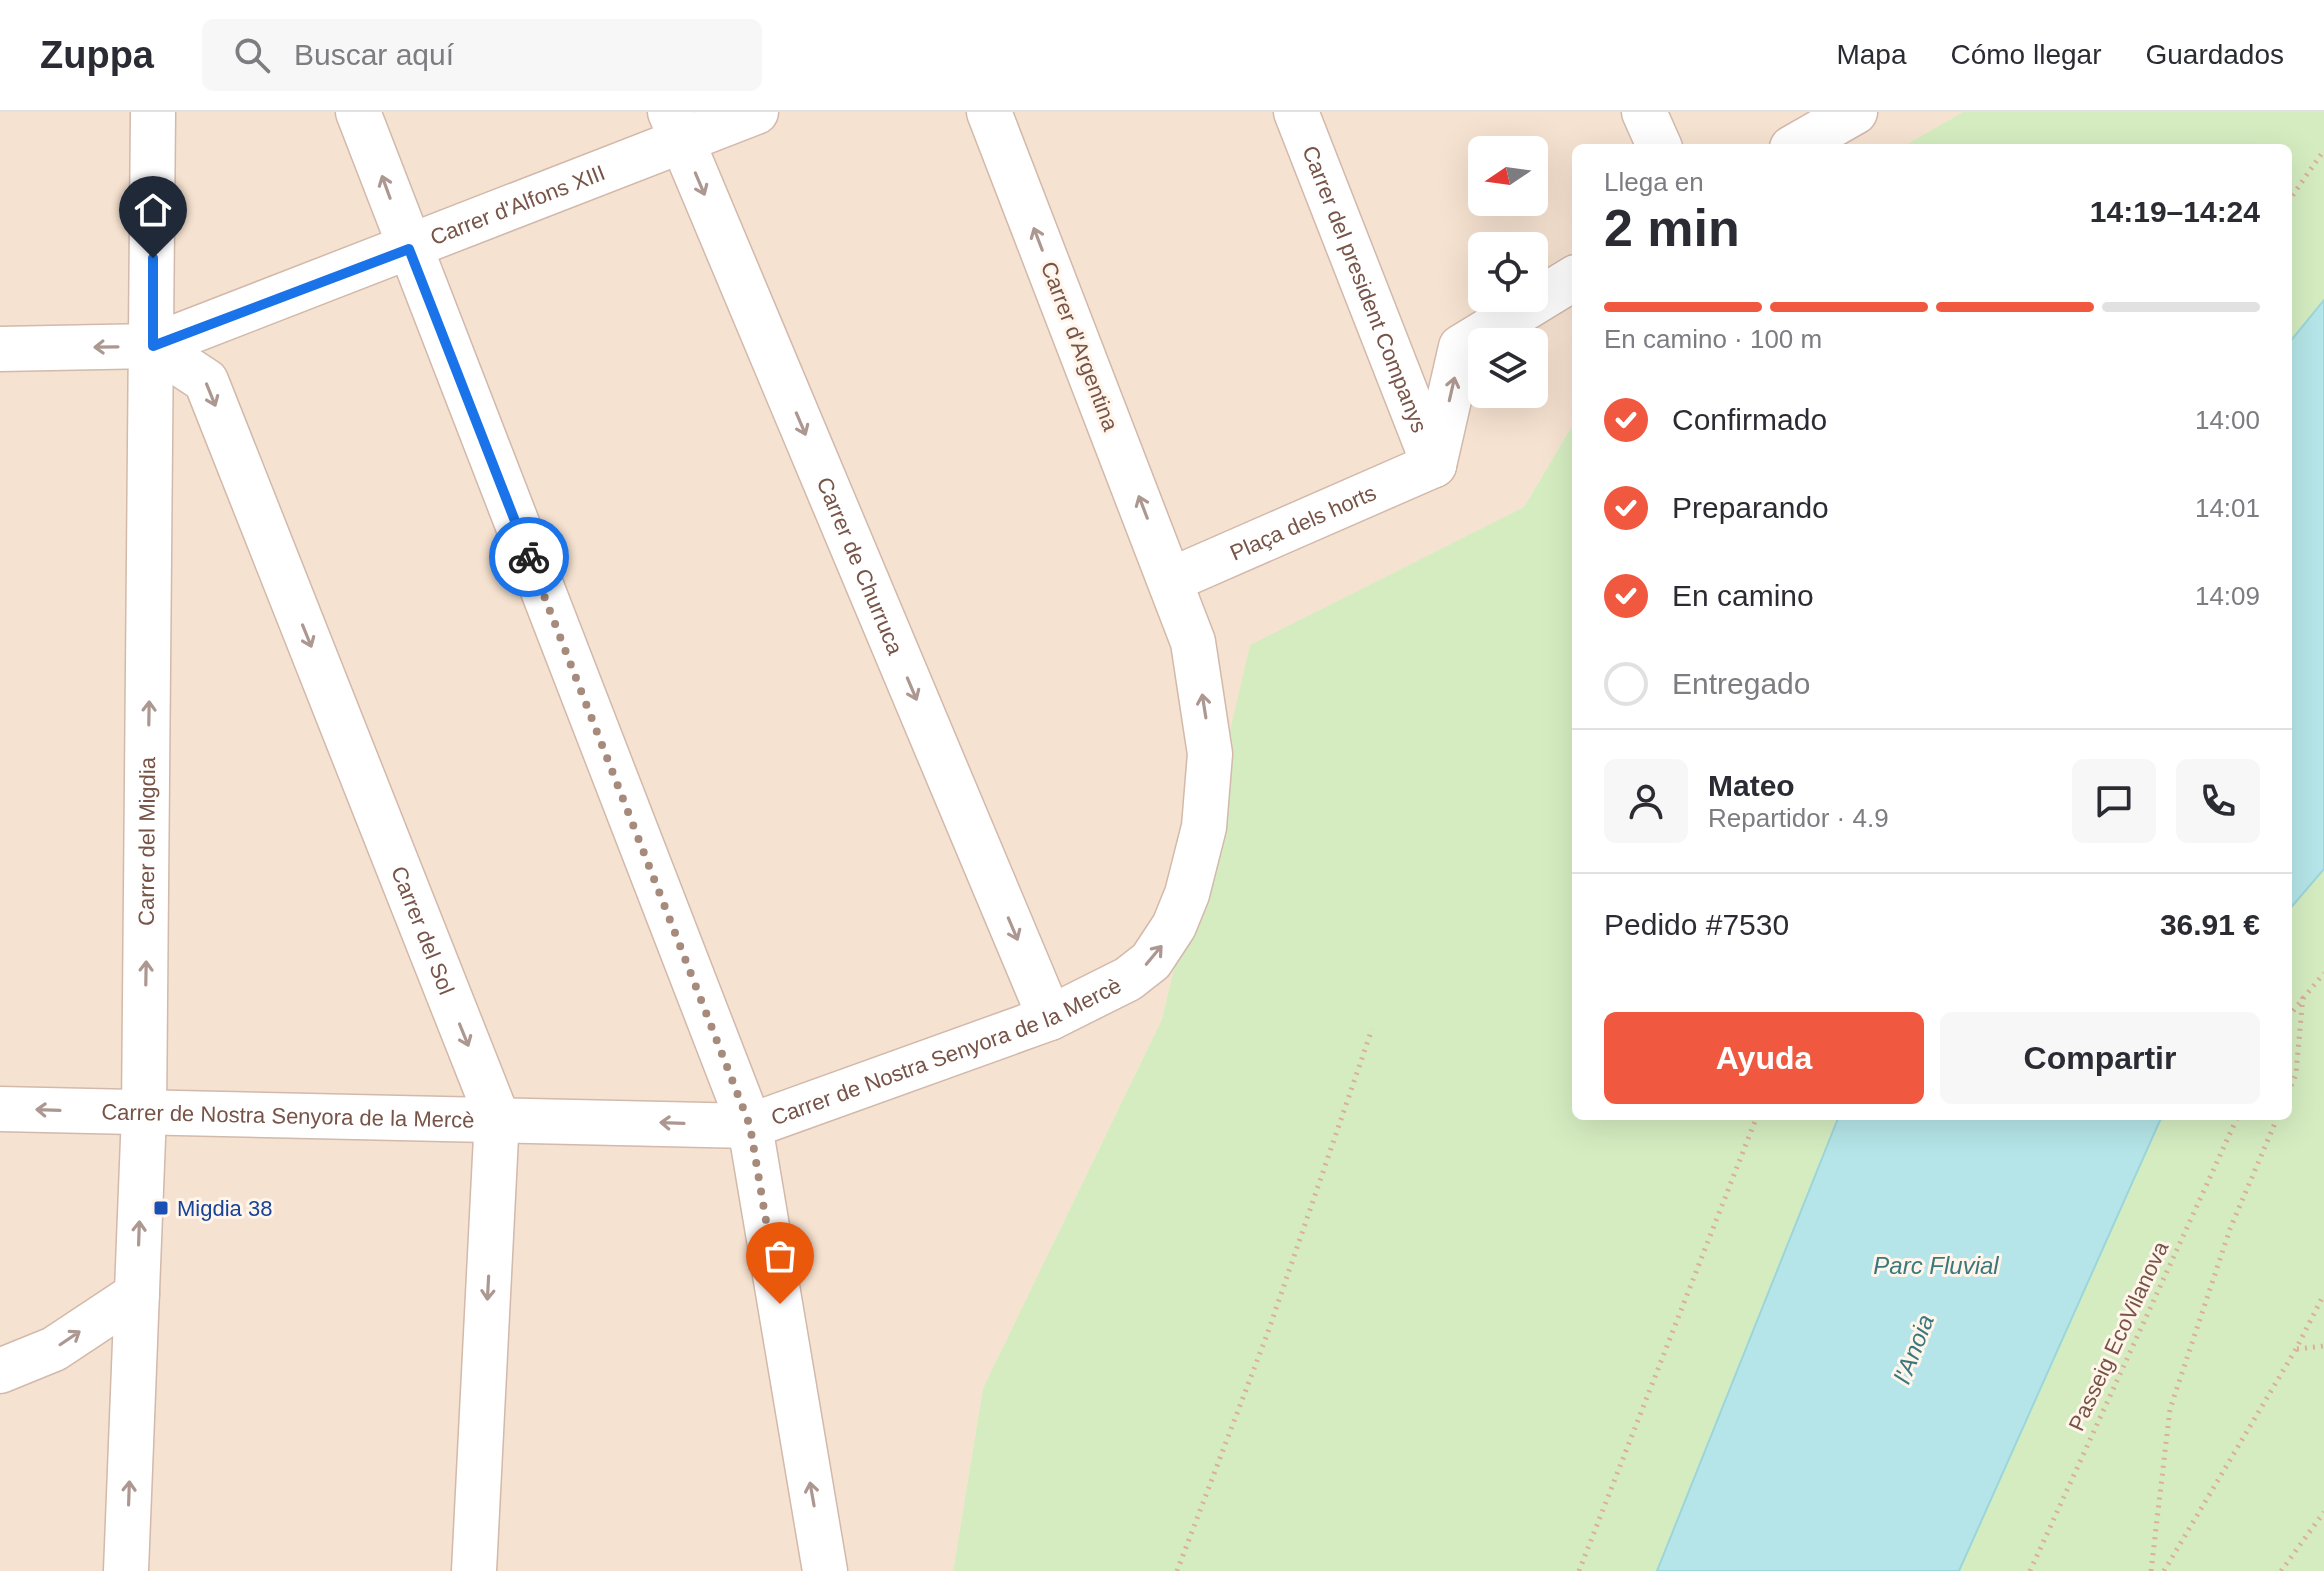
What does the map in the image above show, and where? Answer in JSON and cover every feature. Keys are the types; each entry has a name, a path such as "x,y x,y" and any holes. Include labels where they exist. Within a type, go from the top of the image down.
{"street":[{"name":"Carrer del Migdia","path":"126,1571 144,1113 153,112"},
{"path":"358,112 750,1126 825,1571"},
{"name":"Carrer d'Alfons XIII","path":"0,349 153,346 409,249 676,126 756,112"},
{"name":"Carrer d'Argentina","path":"989,112 1171,580"},
{"name":"Carrer del president Companys","path":"1296,112 1434,465"},
{"path":"1644,112 1658,144"},
{"path":"1799,144 1855,112"},
{"name":"Carrer de Churruca","path":"676,126 1050,1018"},
{"path":"1434,465 1461,347 1572,279"},
{"name":"Carrer del Sol","path":"153,346 206,381 497,1117 474,1571"},
{"name":"Plaça dels horts","path":"1171,580 1434,465"},
{"name":"Carrer de Nostra Senyora de la Mercè","path":"0,1109 497,1117 750,1126 1050,1018 1128,979 1151,961 1174,926 1187,894 1204,827 1210,754 1193,642 1171,580"},
{"path":"0,1371 54,1349 137,1294"}],"path":[{"path":"2292,196 2324,150"},
{"path":"2292,1011 2324,973"},
{"path":"2292,1084 2296,1074 2303,995"},
{"path":"1177,1571 1268,1332 1372,1029"},
{"path":"1579,1571 1755,1120"},
{"name":"Passeig EcoVilanova","path":"2030,1571 2236,1120"},
{"path":"2151,1571 2170,1409 2230,1229 2276,1120"},
{"path":"2164,1571 2296,1349 2324,1294"},
{"path":"2296,1349 2324,1346"},
{"path":"2281,1571 2324,1512"}],"shaded area":[{"path":"0,112 1963,112 1907,144 1572,144 1572,426 1524,507 1250,646 1162,1019 983,1388 953,1571 0,1571"}],"green space":[{"path":"1963,112 2324,112 2324,300 2292,339 2292,144 1907,144"},
{"path":"1572,426 1572,1120 1837,1120 1657,1571 953,1571 983,1388 1162,1019 1250,645 1524,507"},
{"path":"2324,869 2324,1571 1959,1571 2160,1120 2292,1120 2292,906"}],"water":[{"path":"2324,300 2324,869 2292,906 2292,339"},
{"name":"Parc Fluvial","path":"1837,1120 2160,1120 1959,1571 1657,1571"}],"way so far":[{"path":"529,557 750,1126 780,1304"}],"place":[{"name":"Migdia 38","path":"161,1208"}],"route":[{"path":"153,258 153,346 409,249 529,557"}],"water label":[{"name":"l'Anoia","path":"1914,1349"}]}
